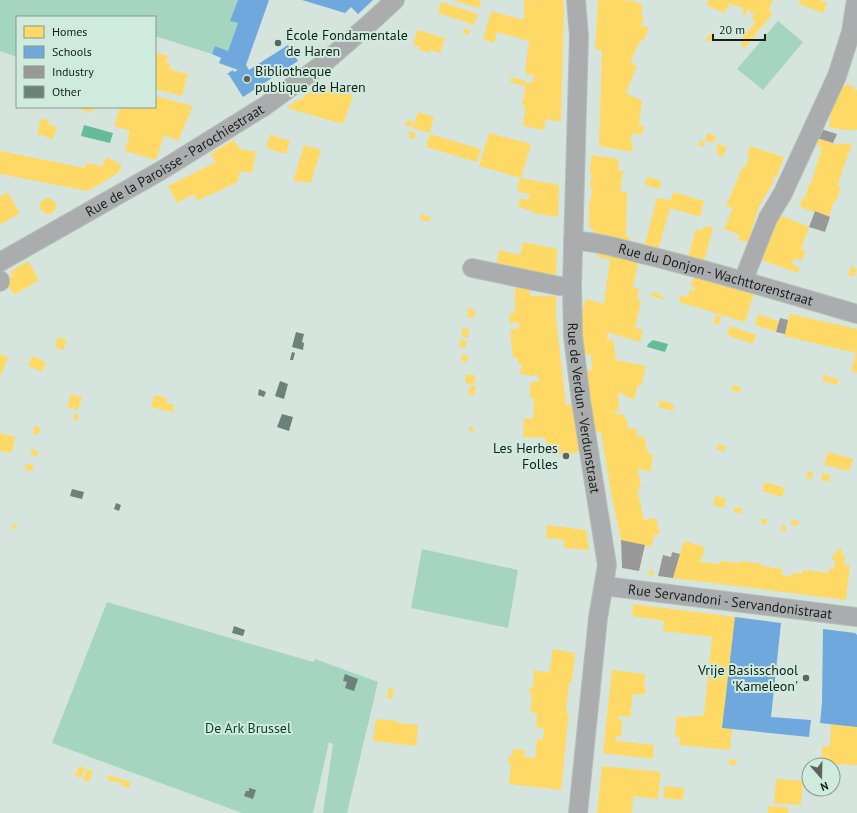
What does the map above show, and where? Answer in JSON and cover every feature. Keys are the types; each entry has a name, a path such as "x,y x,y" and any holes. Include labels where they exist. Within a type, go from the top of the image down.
{"street":[{"name":"Rue de la Paroisse - Parochiestraat","path":"0,262 162,170 265,106 324,63 370,24 395,0"},
{"name":"Rue de Verdun - Verdunstraat","path":"576,0 579,36 572,286 573,336 581,401 607,565 598,618 578,813"},
{"path":"743,281 768,218 783,193 837,76 851,32 856,0"},
{"name":"Rue du Donjon - Wachttorenstraat","path":"573,241 587,241 743,281 857,314"},
{"path":"472,268 559,286 572,286"},
{"name":"Rue Servandoni - Servandonistraat","path":"604,586 857,617"}],"green space":[{"path":"0,0 238,0 231,21 238,23 228,51 215,46 212,54 156,36 156,16 16,16 16,57 0,51"},
{"path":"778,21 803,42 763,90 737,69"},
{"path":"422,549 518,570 508,628 411,608"},
{"name":"De Ark Brussel","path":"107,602 313,662 315,659 378,682 347,813 323,813 333,744 329,742 313,813 242,813 52,743"}],"shaded area":[{"path":"84,125 113,133 110,143 81,136"},
{"path":"653,340 668,344 665,352 647,347"}],"building: Homes":[{"path":"452,0 481,0 479,8"},
{"path":"524,0 533,0 534,4 534,0 563,0 564,5 561,122 546,119 544,130 523,126 525,111 524,104 522,104 522,99 524,99 525,86 510,82 511,77 526,81 526,84 533,82 534,75 526,74 525,70 529,41 497,32 494,43 483,39 491,11 524,20"},
{"path":"598,0 624,0 629,2 631,0 643,5 641,15 644,16 641,25 648,27 646,37 643,41 641,40 634,53 631,64 637,66 626,93 642,101 639,125 644,126 642,135 632,133 630,142 633,142 632,152 599,146 602,50 595,49"},
{"path":"708,0 773,0 769,9 772,15 745,48 741,46 743,36 756,22 751,18 756,12 753,14 750,13 751,11 747,10 746,15 742,14 744,8 729,4 725,13 707,6"},
{"path":"800,0 819,0 827,3 823,13 799,4"},
{"path":"441,2 478,14 474,25 438,13"},
{"path":"464,28 470,30 469,35 463,33"},
{"path":"417,30 445,38 440,53 430,50 429,53 419,50 420,47 413,45"},
{"path":"710,33 714,35 711,42 706,40"},
{"path":"156,52 168,56 166,63 171,64 169,69 188,74 182,96 156,89"},
{"path":"319,84 353,95 343,124 287,108 297,100 303,99 305,95 313,89 318,88"},
{"path":"847,84 853,86 853,89 857,90 857,130 852,129 851,131 829,127 831,113 828,113 835,98 838,98 841,85 846,86"},
{"path":"156,96 193,106 178,141 164,135 156,160 125,151 130,131 114,126 120,108 156,108"},
{"path":"78,108 94,108 92,113"},
{"path":"418,112 434,117 430,133 413,128"},
{"path":"41,118 50,121 48,124 57,127 53,139 37,134"},
{"path":"407,120 414,122 412,127 405,125"},
{"path":"410,131 416,133 414,139 408,137"},
{"path":"489,133 531,144 521,178 479,166"},
{"path":"707,133 716,136 714,143 705,140"},
{"path":"430,134 481,149 477,162 426,147"},
{"path":"270,135 290,141 286,154 266,148"},
{"path":"817,138 838,145 839,143 844,145 844,143 852,145 838,186 841,187 836,201 834,201 829,217 800,207 802,198 805,198 809,184 811,184 822,147 814,144"},
{"path":"233,140 240,149 256,152 252,173 240,171 238,182 197,201 194,194 177,203 168,186 216,162 210,154"},
{"path":"700,140 705,142 703,147 698,145"},
{"path":"718,144 727,147 723,157 717,154 718,150 716,150"},
{"path":"304,145 321,150 310,183 293,181"},
{"path":"750,146 784,157 776,178 772,176 774,181 759,206 748,242 738,240 740,235 724,229 733,208 726,206 743,166 746,167 749,155 747,154"},
{"path":"0,151 85,168 86,163 102,166 106,157 122,165 118,173 88,191 0,174"},
{"path":"592,155 619,159 618,170 623,171 620,191 627,192 626,236 630,237 629,244 597,236 589,225 589,206 593,188 590,187 592,173 590,173 590,166"},
{"path":"647,177 661,180 660,189 645,185"},
{"path":"520,178 559,185 558,217 532,213 532,211 518,207 520,198 529,200 529,194 517,191"},
{"path":"7,192 20,213 0,225 0,197"},
{"path":"673,192 704,201 700,217 670,208 658,250 644,247 657,198 671,200"},
{"path":"48,198 54,200 56,206 54,212 48,214 42,212 40,206 42,200"},
{"path":"421,214 431,217 429,222 420,219"},
{"path":"779,215 809,227 801,249 806,251 802,261 794,258 792,264 800,268 798,273 762,260"},
{"path":"704,226 713,228 704,261 688,257 696,229 702,231"},
{"path":"523,242 557,249 556,274 551,278 496,266 499,250 520,255"},
{"path":"594,251 639,257 633,288 639,289 637,299 641,300 635,328 643,330 640,342 607,332 608,340 613,339 616,360 646,366 641,386 638,385 634,400 618,392 619,411 615,411 616,415 624,414 625,419 627,419 628,429 636,428 637,437 644,436 648,453 653,455 651,472 638,468 641,489 637,489 644,520 656,518 660,535 655,534 651,547 621,540 601,432 595,432 589,403 586,369 592,371 591,354 584,355 581,313 586,299 604,304 610,259 597,257 598,253"},
{"path":"28,261 39,280 14,295 5,280 13,276 10,272"},
{"path":"851,266 857,269 854,277 848,275"},
{"path":"694,276 754,293 745,322 679,302 681,295 688,297 690,289 694,291 695,287 691,286"},
{"path":"515,288 530,288 530,296 556,296 556,320 566,405 571,404 582,450 566,456 549,451 545,438 523,437 524,418 533,419 534,398 530,398 530,382 539,382 538,375 532,376 520,374 522,364 518,364 518,358 513,358 510,330 519,328 518,322 510,323 509,314 515,313"},
{"path":"654,292 660,293 659,296 664,297 664,300 649,295 650,293 653,294"},
{"path":"468,308 475,310 474,318 467,317"},
{"path":"758,314 779,321 776,332 755,325"},
{"path":"790,314 857,329 857,373 851,371 856,353 784,336"},
{"path":"716,315 721,316 719,325 713,323"},
{"path":"730,326 756,335 753,344 727,335"},
{"path":"463,328 469,329 468,338 461,336"},
{"path":"58,337 67,340 63,350 55,347"},
{"path":"460,339 467,341 465,348 459,347"},
{"path":"0,354 8,357 0,377"},
{"path":"462,355 468,355 467,362 461,361"},
{"path":"32,356 46,362 42,372 28,366"},
{"path":"466,374 476,376 474,384 465,383"},
{"path":"824,375 830,376 828,383 822,381"},
{"path":"831,377 839,379 837,385 829,383"},
{"path":"471,385 476,386 474,396 468,394"},
{"path":"733,385 741,387 740,393 731,390"},
{"path":"71,394 82,397 78,410 67,407"},
{"path":"154,395 167,398 166,403 174,405 173,412 151,407"},
{"path":"660,400 674,405 673,411 658,407"},
{"path":"75,413 79,414 77,421 73,420"},
{"path":"35,426 41,428 38,435 32,433"},
{"path":"469,427 473,427 474,432 469,431"},
{"path":"0,433 15,437 12,453 0,451"},
{"path":"718,444 726,446 724,452 716,449"},
{"path":"32,449 38,451 37,456 30,455"},
{"path":"828,452 853,459 849,471 824,465"},
{"path":"26,464 34,465 32,471 25,470"},
{"path":"808,471 813,472 812,479 806,478"},
{"path":"822,473 830,475 829,482 821,480"},
{"path":"765,482 785,488 782,497 762,491"},
{"path":"715,496 726,499 724,508 713,505"},
{"path":"734,507 742,508 741,514 734,512"},
{"path":"761,519 767,519 766,525 761,524"},
{"path":"791,520 799,521 798,526 791,525"},
{"path":"17,524 16,529 12,529 11,525"},
{"path":"547,525 586,530 589,550 564,548 564,540 546,538"},
{"path":"782,525 786,526 786,531 781,531"},
{"path":"684,541 705,547 700,562 720,564 720,561 741,563 741,561 762,564 762,566 782,569 782,575 792,577 792,572 802,574 803,570 829,573 829,568 834,569 835,560 832,560 833,554 836,555 837,548 842,549 841,555 845,555 844,565 850,565 846,600 673,578"},
{"path":"650,570 654,571 653,576 648,574"},
{"path":"633,604 735,617 722,728 732,729 730,750 679,745 680,737 675,737 677,716 687,717 704,715 712,637 663,631 664,621 632,616"},
{"path":"553,649 575,653 566,711 569,716 561,790 509,784 511,763 508,763 509,756 512,756 513,749 525,750 524,757 535,758 537,739 543,740 544,728 536,727 537,713 530,712 532,696 529,690 533,686 534,670 549,673"},
{"path":"612,670 645,674 645,695 633,694 630,717 618,716 618,719 622,720 621,737 616,736 616,741 654,745 653,759 603,753"},
{"path":"389,688 394,689 392,699 387,698"},
{"path":"376,719 418,725 416,746 373,741"},
{"path":"831,724 857,727 857,765 841,764 841,757 822,757 822,746 830,746"},
{"path":"729,759 737,760 736,765 729,765"},
{"path":"79,766 85,768 81,778 75,776"},
{"path":"602,766 661,772 658,799 633,796 632,813 597,813"},
{"path":"87,769 93,771 89,782 83,779"},
{"path":"108,775 131,782 129,788 121,786 122,783 107,780"},
{"path":"776,779 801,781 801,805 774,803"},
{"path":"665,786 684,788 683,800 663,798"},
{"path":"768,806 788,807 788,813 768,813"}],"building: Schools":[{"path":"238,0 269,0 246,65 249,70 288,45 298,61 243,97 227,74 233,70 234,72 238,70 219,63 221,58 212,54 215,46 228,51 238,23 230,21"},
{"path":"302,0 373,0 358,14 351,7 345,13"},
{"path":"735,617 781,623 771,717 811,720 809,737 722,728"},
{"path":"823,629 855,633 857,635 857,727 820,723 822,703"}],"building: Industry":[{"path":"821,129 837,134 833,143 817,138"},
{"path":"815,211 830,217 825,232 809,227"},
{"path":"780,318 788,320 785,334 776,332"},
{"path":"621,540 645,545 639,571 622,568"},
{"path":"672,552 680,554 673,578 658,576 663,555 671,557"}],"building: Other":[{"path":"296,332 304,334 302,342 304,343 303,350 292,347"},
{"path":"292,352 295,353 293,360 290,360"},
{"path":"280,381 288,384 284,399 275,396"},
{"path":"259,389 266,392 264,397 258,395"},
{"path":"282,414 293,417 289,431 277,427"},
{"path":"72,489 84,492 82,499 70,496"},
{"path":"116,503 121,505 119,511 114,509"},
{"path":"234,626 245,630 243,636 232,633"},
{"path":"345,674 358,679 354,691 345,688 347,682 343,681"},
{"path":"249,788 256,790 253,799 244,796 246,791 249,791"}],"place":[{"name":"École Fondamentale de Haren","path":"278,43"},
{"name":"Bibliotheque publique de Haren","path":"247,79"},
{"name":"Les Herbes Folles","path":"566,456"},
{"name":"Vrije Basisschool 'Kameleon'","path":"806,678"}]}
